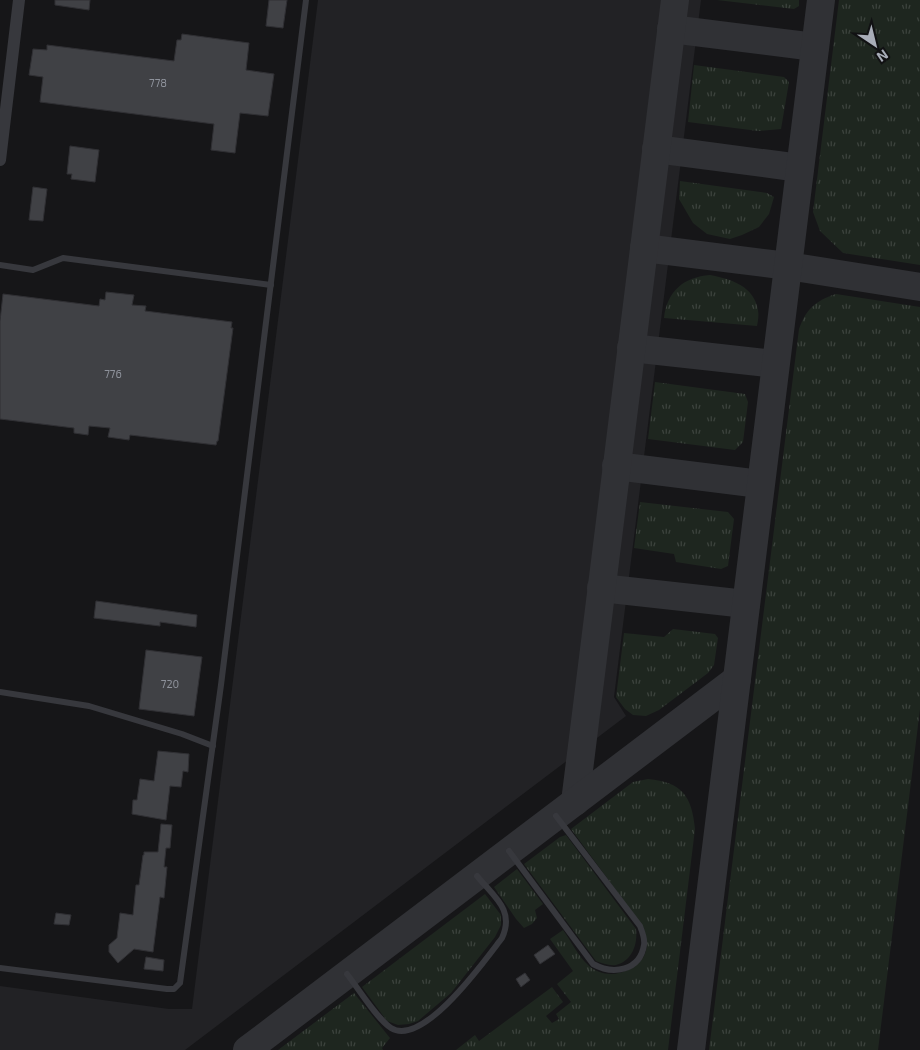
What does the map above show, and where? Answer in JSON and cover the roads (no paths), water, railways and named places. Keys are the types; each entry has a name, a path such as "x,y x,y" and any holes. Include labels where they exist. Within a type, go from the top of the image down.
{"street":[{"path":"0,160 19,0"}],"lane":[{"path":"0,968 167,989 174,989 180,983 213,746 306,0"},
{"path":"0,265 33,270 62,258 271,285"},
{"path":"0,692 89,706 182,734 213,746"},
{"path":"509,852 594,964 600,968 613,971 626,969 638,960 644,945 640,926 556,816"},
{"path":"347,974 383,1022 393,1029 406,1031 415,1029 426,1022 454,997 502,938 506,929 506,911 476,876"}]}
